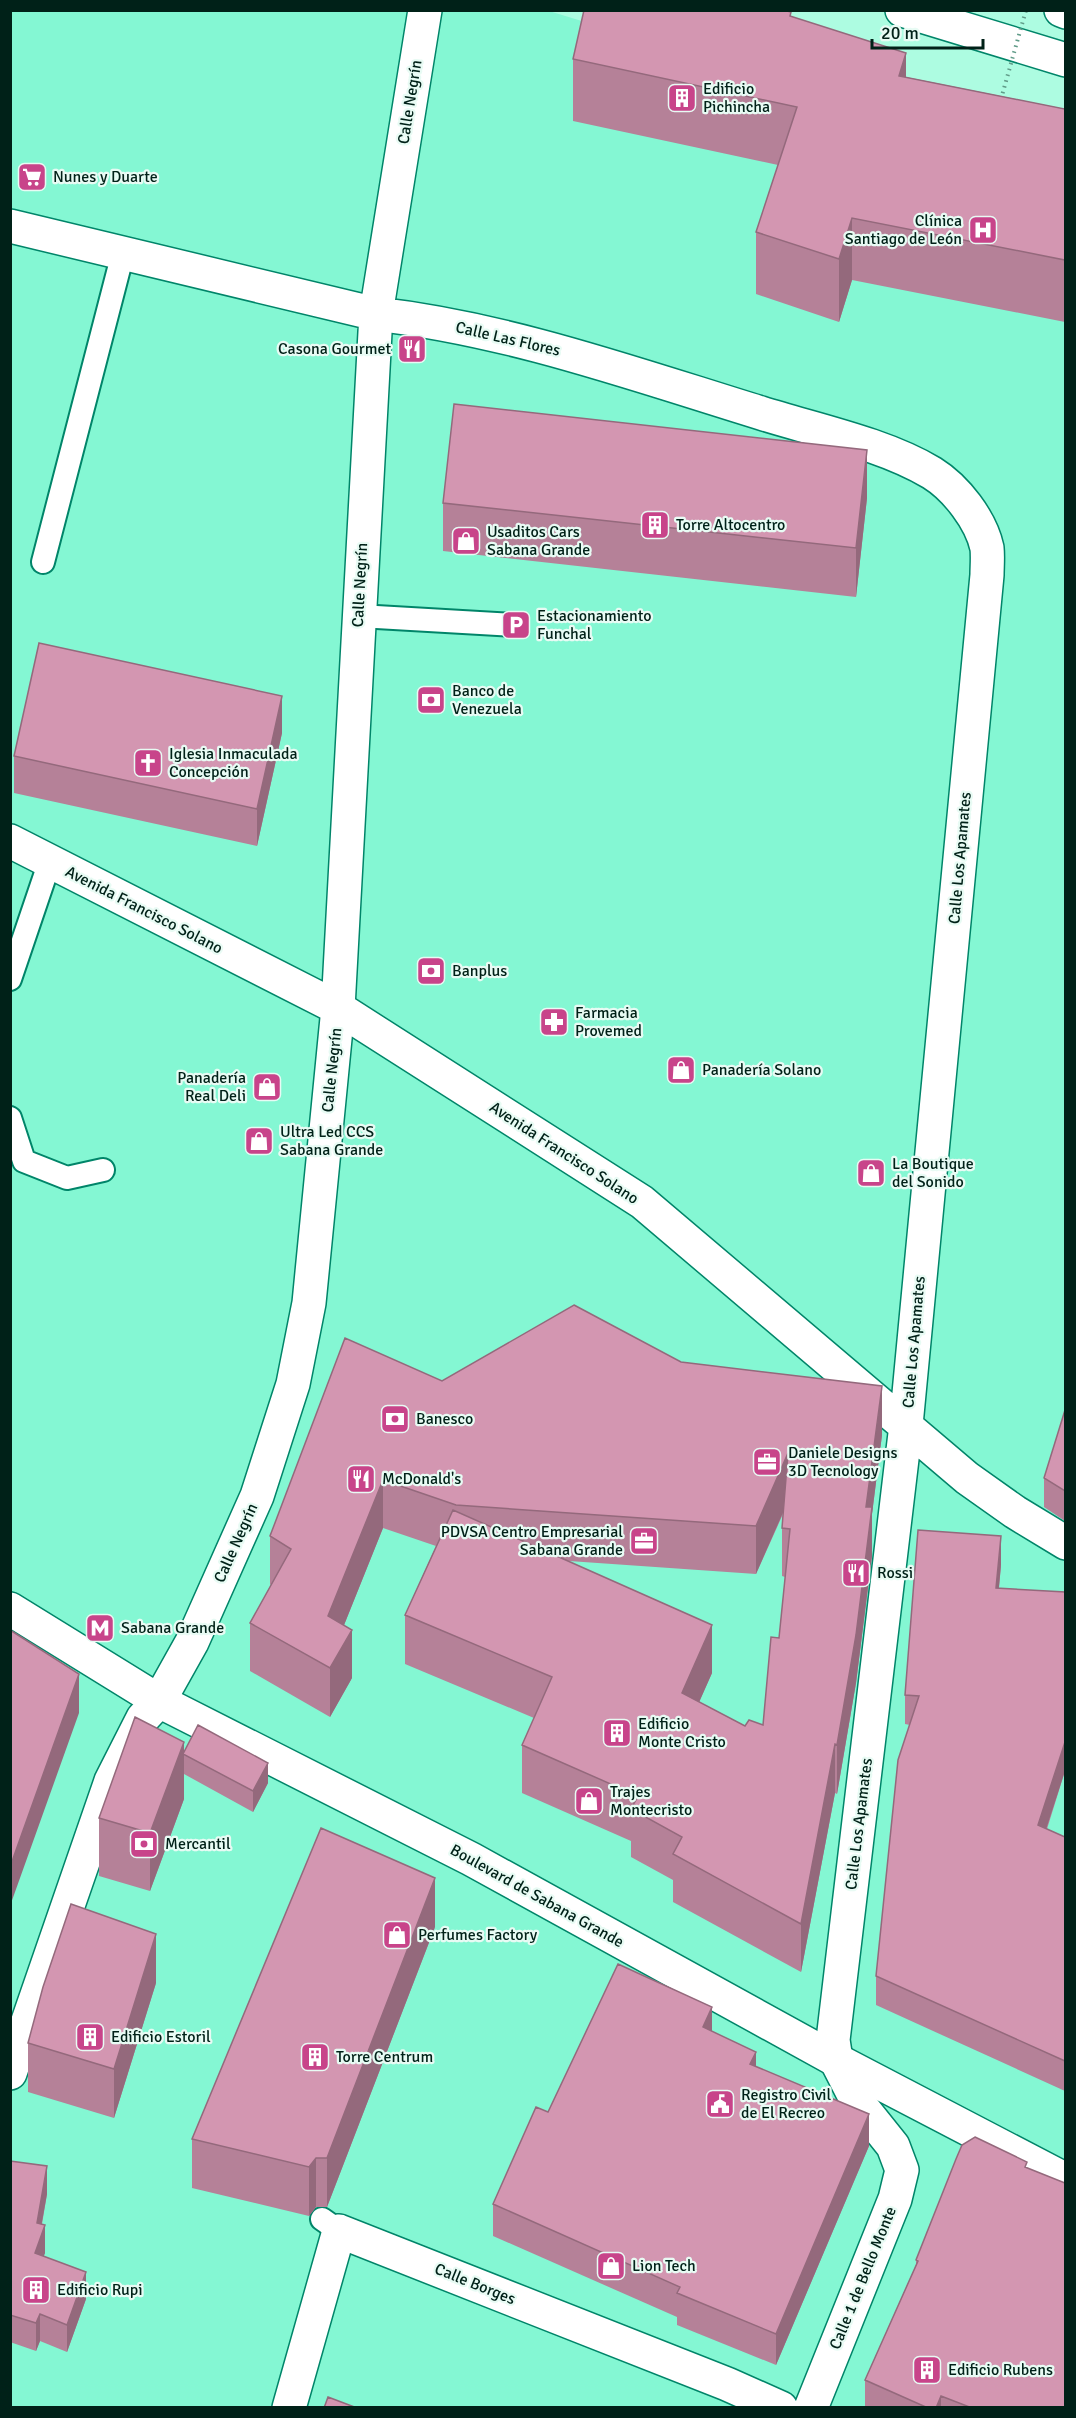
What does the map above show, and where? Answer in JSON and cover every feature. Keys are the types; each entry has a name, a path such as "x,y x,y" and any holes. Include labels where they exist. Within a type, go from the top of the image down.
{"street":[{"name":"Calle Negrín","path":"10,2073 111,1781 143,1718 159,1701 192,1642 257,1496 293,1384 309,1304 338,1008 376,314 425,10"},
{"path":"902,10 1065,60"},
{"path":"1061,10 1065,12"},
{"name":"Calle Las Flores","path":"10,226 376,314 430,320 560,351 882,450 933,474 958,496 977,519"},
{"name":"Calle Los Apamates","path":"893,2146 857,2100 836,2060 833,2040 906,1425 987,575 987,549 977,519"},
{"name":"Avenida Francisco Solano","path":"10,841 338,1008 642,1202 967,1478 1015,1512 1065,1543"},
{"name":"Boulevard de Sabana Grande","path":"10,1609 159,1701 471,1859 836,2060 1065,2180"},
{"name":"Calle 1 de Bello Monte","path":"811,2408 895,2199 902,2170 893,2146"},
{"name":"Calle Borges","path":"289,2408 331,2225 728,2384 781,2408"}],"lane":[{"path":"44,562 123,253"},
{"path":"359,616 516,625"},
{"path":"10,979 50,861"},
{"path":"10,1118 24,1161 67,1178 103,1170"}],"path":[{"path":"1000,100 1026,10"}],"shaded area":[{"path":"11,11 549,11 1065,169 1065,2407 11,2408"}],"building":[{"path":"584,10 783,10 791,12 790,16 906,53 899,76 1065,109 1065,260 852,218 839,259 756,232 797,107 573,59"},
{"path":"454,404 867,450 856,548 443,503"},
{"name":"Iglesia Inmaculada Concepción","path":"39,643 282,696 257,809 14,756"},
{"path":"574,1305 681,1362 882,1386 866,1507 872,1507 856,1635 837,1745 835,1744 801,1924 673,1854 682,1837 631,1809 638,1796 522,1745 552,1677 405,1615 453,1510 712,1625 682,1693 745,1726 749,1720 763,1725 771,1637 779,1638 790,1529 782,1528 788,1453 756,1526 456,1505 383,1480 328,1616 352,1630 330,1668 250,1623 291,1549 270,1536 345,1338 442,1381"},
{"path":"1065,1410 1065,1491 1044,1478"},
{"path":"918,1530 1001,1536 996,1588 1065,1592 1065,1742 1038,1825 1065,1837 1065,2061 876,1976 898,1760 919,1696 905,1695"},
{"path":"10,1630 79,1674 10,1867"},
{"path":"135,1717 184,1742 150,1833 99,1818"},
{"path":"198,1725 268,1763 253,1791 183,1754"},
{"name":"Torre Centrum","path":"321,1828 435,1878 327,2158 316,2158 309,2167 192,2139"},
{"path":"71,1904 156,1934 114,2069 28,2043 43,1987"},
{"path":"618,1964 712,2007 703,2027 756,2052 750,2064 869,2114 776,2334 677,2293 680,2287 493,2204 536,2107 548,2112"},
{"path":"975,2137 1027,2162 1025,2167 1065,2183 1065,2408 972,2408 941,2396 936,2408 928,2408 865,2380 918,2261 916,2260 962,2145"},
{"path":"10,2161 47,2166 37,2223 45,2225 35,2253 86,2272 67,2325 40,2314 36,2323 10,2315"},
{"path":"328,2397 357,2408 324,2408"}],"place":[{"name":"Edificio Pichincha","path":"682,98"},
{"name":"Nunes y Duarte","path":"32,177"},
{"name":"Clínica Santiago de León","path":"983,230"},
{"name":"Casona Gourmet","path":"412,349"},
{"name":"Torre Altocentro","path":"655,525"},
{"name":"Usaditos Cars Sabana Grande","path":"466,541"},
{"name":"Estacionamiento Funchal","path":"516,625"},
{"name":"Banco de Venezuela","path":"431,700"},
{"name":"Iglesia Inmaculada Concepción","path":"148,763"},
{"name":"Banplus","path":"431,971"},
{"name":"Farmacia Provemed","path":"554,1022"},
{"name":"Panadería Solano","path":"681,1070"},
{"name":"Panadería Real Deli","path":"267,1087"},
{"name":"Ultra Led CCS Sabana Grande","path":"259,1141"},
{"name":"La Boutique del Sonido","path":"871,1173"},
{"name":"Banesco","path":"395,1419"},
{"name":"Daniele Designs 3D Tecnology","path":"767,1462"},
{"name":"McDonald's","path":"361,1479"},
{"name":"PDVSA Centro Empresarial Sabana Grande","path":"644,1541"},
{"name":"Rossi","path":"856,1573"},
{"name":"Sabana Grande","path":"100,1628"},
{"name":"Edificio Monte Cristo","path":"617,1733"},
{"name":"Trajes Montecristo","path":"589,1801"},
{"name":"Mercantil","path":"144,1844"},
{"name":"Perfumes Factory","path":"397,1935"},
{"name":"Edificio Estoril","path":"90,2037"},
{"name":"Torre Centrum","path":"315,2057"},
{"name":"Registro Civil de El Recreo","path":"720,2104"},
{"name":"Lion Tech","path":"611,2266"},
{"name":"Edificio Rupi","path":"36,2290"},
{"name":"Edificio Rubens","path":"927,2370"}]}
